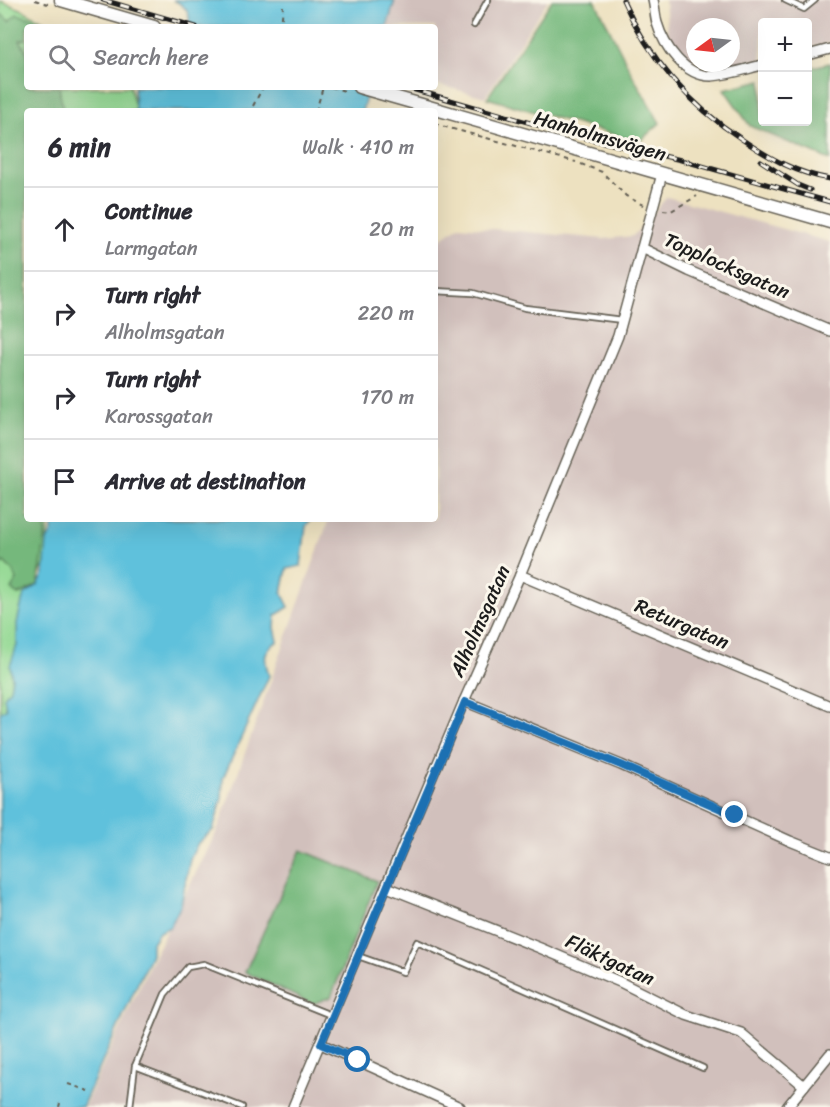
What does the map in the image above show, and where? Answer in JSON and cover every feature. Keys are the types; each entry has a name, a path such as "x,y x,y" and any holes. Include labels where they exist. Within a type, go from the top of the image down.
{"street":[{"path":"61,0 144,24"},
{"path":"653,0 657,24 666,45 679,61 692,71 709,76 758,66"},
{"path":"812,54 830,50"},
{"name":"Hanholmsvägen","path":"371,90 433,108"},
{"name":"Hanholmsvägen","path":"438,109 830,222"},
{"name":"Alholmsgatan","path":"293,1107 520,575 613,347 662,174"},
{"name":"Topplocksgatan","path":"642,248 689,271 830,331"},
{"name":"Returgatan","path":"520,575 830,706"},
{"path":"465,702 621,765 790,841 830,856"},
{"name":"Fläktgatan","path":"387,887 600,973 686,1015 741,1033 804,1086"},
{"path":"321,1044 460,1107"},
{"path":"787,1107 830,1054"}],"lane":[{"path":"474,25 488,0"},
{"path":"785,0 804,9 815,0"},
{"path":"438,291 473,293 525,308 622,320"},
{"path":"358,956 403,972 417,942 703,1068"},
{"path":"130,1107 135,1066 165,994 188,967 204,964 333,1016"},
{"path":"135,1066 242,1107"}],"path":[{"path":"281,24 283,6"},
{"path":"253,106 261,90"},
{"path":"317,108 322,90"},
{"path":"438,125 582,164 602,172 634,202 654,208 671,211 701,195"},
{"path":"68,1084 89,1091"}],"shaded area":[{"path":"395,0 548,0 485,97 438,85 438,24 388,24"},
{"path":"665,0 830,0 830,43 812,47 812,18 758,18 758,60 740,62 740,18 686,18 686,59 668,34"},
{"path":"667,197 830,242 830,1107 84,1107 153,957 217,831 328,522 438,522 438,241 459,226 604,239 633,236"}],"green space":[{"path":"552,0 595,0 634,78 660,123 639,142 487,98"},
{"path":"0,1 21,9 48,24 24,24 24,90 131,90 135,108 24,108 24,522 50,522 44,565 20,610 14,689 10,702 0,719"},
{"path":"0,13 9,21 17,14 49,24 24,24 24,39 20,40 24,47 24,90 60,90 62,108 24,108 24,522 45,522 45,539 38,585 18,595 11,589 17,580 12,570 4,562 0,565"},
{"path":"830,63 830,160 750,126 724,89 758,81 758,126 812,126 812,67"},
{"path":"301,850 377,881 331,997 312,1004 245,972"}],"water":[{"path":"173,0 395,0 388,24 189,24 186,10"},
{"path":"134,90 368,90 363,108 135,108"},
{"path":"52,522 309,522 306,526 301,566 287,569 282,593 289,607 276,615 275,628 278,641 269,648 266,656 269,676 223,778 222,798 213,830 198,843 190,859 181,905 170,927 159,932 151,944 151,954 82,1107 0,1107 0,713 6,709 4,697 10,689 12,678 10,666 17,645 17,623 24,595 38,585 44,573 47,541 52,531"}],"railway":[{"path":"103,0 186,24"},
{"path":"623,0 633,22 658,61 672,79 705,112 774,159 806,173 830,179"},
{"path":"415,90 569,134 681,160 830,202"},
{"path":"761,161 798,185 810,190"}],"route":[{"path":"358,1060 321,1044 465,702 621,765 735,815"}]}
